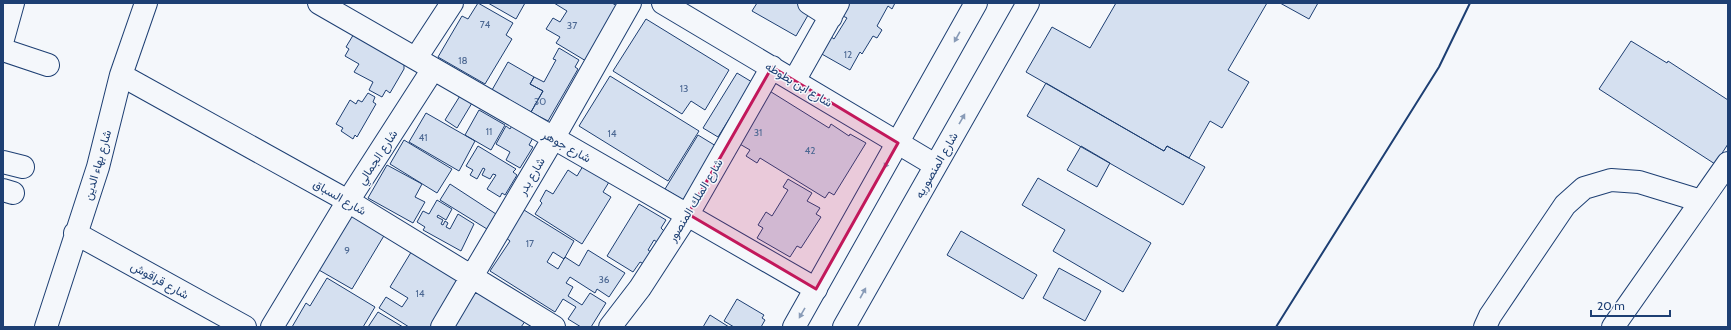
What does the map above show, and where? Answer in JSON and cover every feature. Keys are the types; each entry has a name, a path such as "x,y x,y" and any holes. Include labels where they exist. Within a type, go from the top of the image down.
{"street":[{"path":"3,39 13,3"},
{"name":"شارع بهاء الدين","path":"46,327 75,233 98,167 121,74 146,3"},
{"name":"شارع جوهر","path":"319,3 816,289"},
{"name":"شارع الجمالي","path":"272,327 348,201 424,64 452,3"},
{"name":"شارع بدر","path":"442,327 553,139 630,3"},
{"name":"شارع ابن بطوطه","path":"663,3 935,165"},
{"path":"794,81 834,10 809,3"},
{"path":"794,327 976,3"},
{"name":"شارع المنصوريه","path":"844,327 1028,3"},
{"path":"3,50 48,65"},
{"name":"شارع الملك المنصور","path":"610,327 640,288 688,214 772,67"},
{"name":"شارع السباق","path":"121,74 348,201 554,327"},
{"path":"1613,327 1728,163"},
{"path":"1485,327 1490,316 1565,205 1584,188 1611,180 1639,182 1701,201"},
{"name":"شارع قراقوش","path":"75,233 245,327"}],"highlighted area":[{"path":"772,67 898,143 816,289 688,214"}],"building":[{"path":"478,3 513,23 506,35 512,39 485,84 438,57 462,16 468,19"},
{"path":"488,3 525,3 516,19"},
{"path":"554,3 612,3 619,7 586,61 556,43 560,37 546,29 553,18 560,22 567,11"},
{"path":"757,3 799,3 811,10 796,36 752,11"},
{"path":"848,3 895,3 892,9 888,6 877,26 882,30 877,38 873,36 862,54 860,52 850,70 820,53 830,36 834,39 847,18 841,15"},
{"path":"1116,3 1267,3 1228,70 1249,82 1222,128 1210,121 1189,158 1167,146 1164,151 1026,72 1052,27 1090,48"},
{"path":"1280,3 1318,3 1309,19"},
{"path":"646,19 729,70 705,110 691,101 682,114 613,71"},
{"path":"355,32 404,63 404,69 390,93 386,90 382,97 369,90 373,82 354,72 359,64 345,56 349,49 346,47"},
{"path":"1631,41 1667,63 1668,61 1728,100 1728,144 1715,164 1599,89"},
{"path":"559,48 579,60 575,67 578,69 548,121 531,112 543,91 530,84 534,77 544,82 556,60 553,59"},
{"path":"508,62 534,77 530,84 543,91 531,112 492,90"},
{"path":"737,73 752,82 718,137 703,128"},
{"path":"610,76 699,131 668,181 579,126"},
{"path":"1046,83 1164,151 1167,146 1205,167 1183,205 1027,116"},
{"path":"768,90 829,128 831,124 849,136 850,134 866,143 834,195 829,192 825,198 760,158 757,163 746,156 750,150 738,143"},
{"path":"463,91 475,98 457,128 445,120"},
{"path":"368,93 375,97 373,102 376,104 357,137 355,135 353,139 341,131 343,128 336,124 350,100 356,104 358,100 362,102"},
{"path":"479,110 505,125 491,150 465,135"},
{"path":"426,113 475,141 459,171 409,142"},
{"path":"513,124 534,136 529,145 533,147 520,168 506,160 510,152 496,144 506,126 510,129"},
{"path":"698,135 716,146 683,200 665,189"},
{"path":"404,140 452,169 437,193 390,164"},
{"path":"478,146 516,169 513,172 517,175 505,195 502,193 500,197 487,189 496,175 493,174 490,179 482,175 485,169 483,168 477,179 470,175 473,170 466,166"},
{"path":"1081,146 1110,163 1097,187 1067,170"},
{"path":"387,165 422,184 415,197 425,202 413,223 368,198"},
{"path":"583,166 609,182 603,192 611,197 582,244 535,214 542,203 540,201 546,190 553,194 568,170 577,176"},
{"path":"1038,178 1151,243 1123,292 1053,251 1065,230 1022,205"},
{"path":"788,179 812,193 807,201 820,208 816,214 821,217 801,248 797,246 790,257 757,238 763,228 758,225 766,212 772,216 788,190 783,187"},
{"path":"450,184 496,214 487,229 440,200"},
{"path":"437,200 452,209 446,220 438,215 437,217 443,220 441,224 443,225 445,221 448,223 446,227 450,229 458,214 474,224 461,251 423,230 425,227 417,222 423,211 429,214"},
{"path":"639,204 666,220 661,228 664,231 657,242 654,240 648,250 651,252 644,264 640,262 633,272 607,256"},
{"path":"524,210 574,241 565,257 579,266 588,250 625,273 609,297 597,289 595,293 570,277 566,283 573,287 568,296 582,305 590,293 606,303 591,327 581,327 568,319 576,307 563,299 555,312 490,271 510,241 505,237","holes":["553,252 564,259 558,269 547,262"]},
{"path":"349,212 385,234 352,289 312,266"},
{"path":"961,231 1037,275 1023,299 947,255"},
{"path":"413,249 460,278 434,327 409,327 379,308 386,297 402,307 408,298 390,287"},
{"path":"1059,268 1101,291 1085,321 1043,298"},
{"path":"327,278 375,307 363,327 292,327 306,303 310,306"},
{"path":"471,288 526,320 521,327 449,327"},
{"path":"737,299 764,315 762,318 765,320 761,327 734,327 724,321"},
{"path":"378,312 403,327 368,327"},
{"path":"710,315 729,327 703,327"}],"wall":[{"path":"1276,327 1439,67 1470,3"}]}
